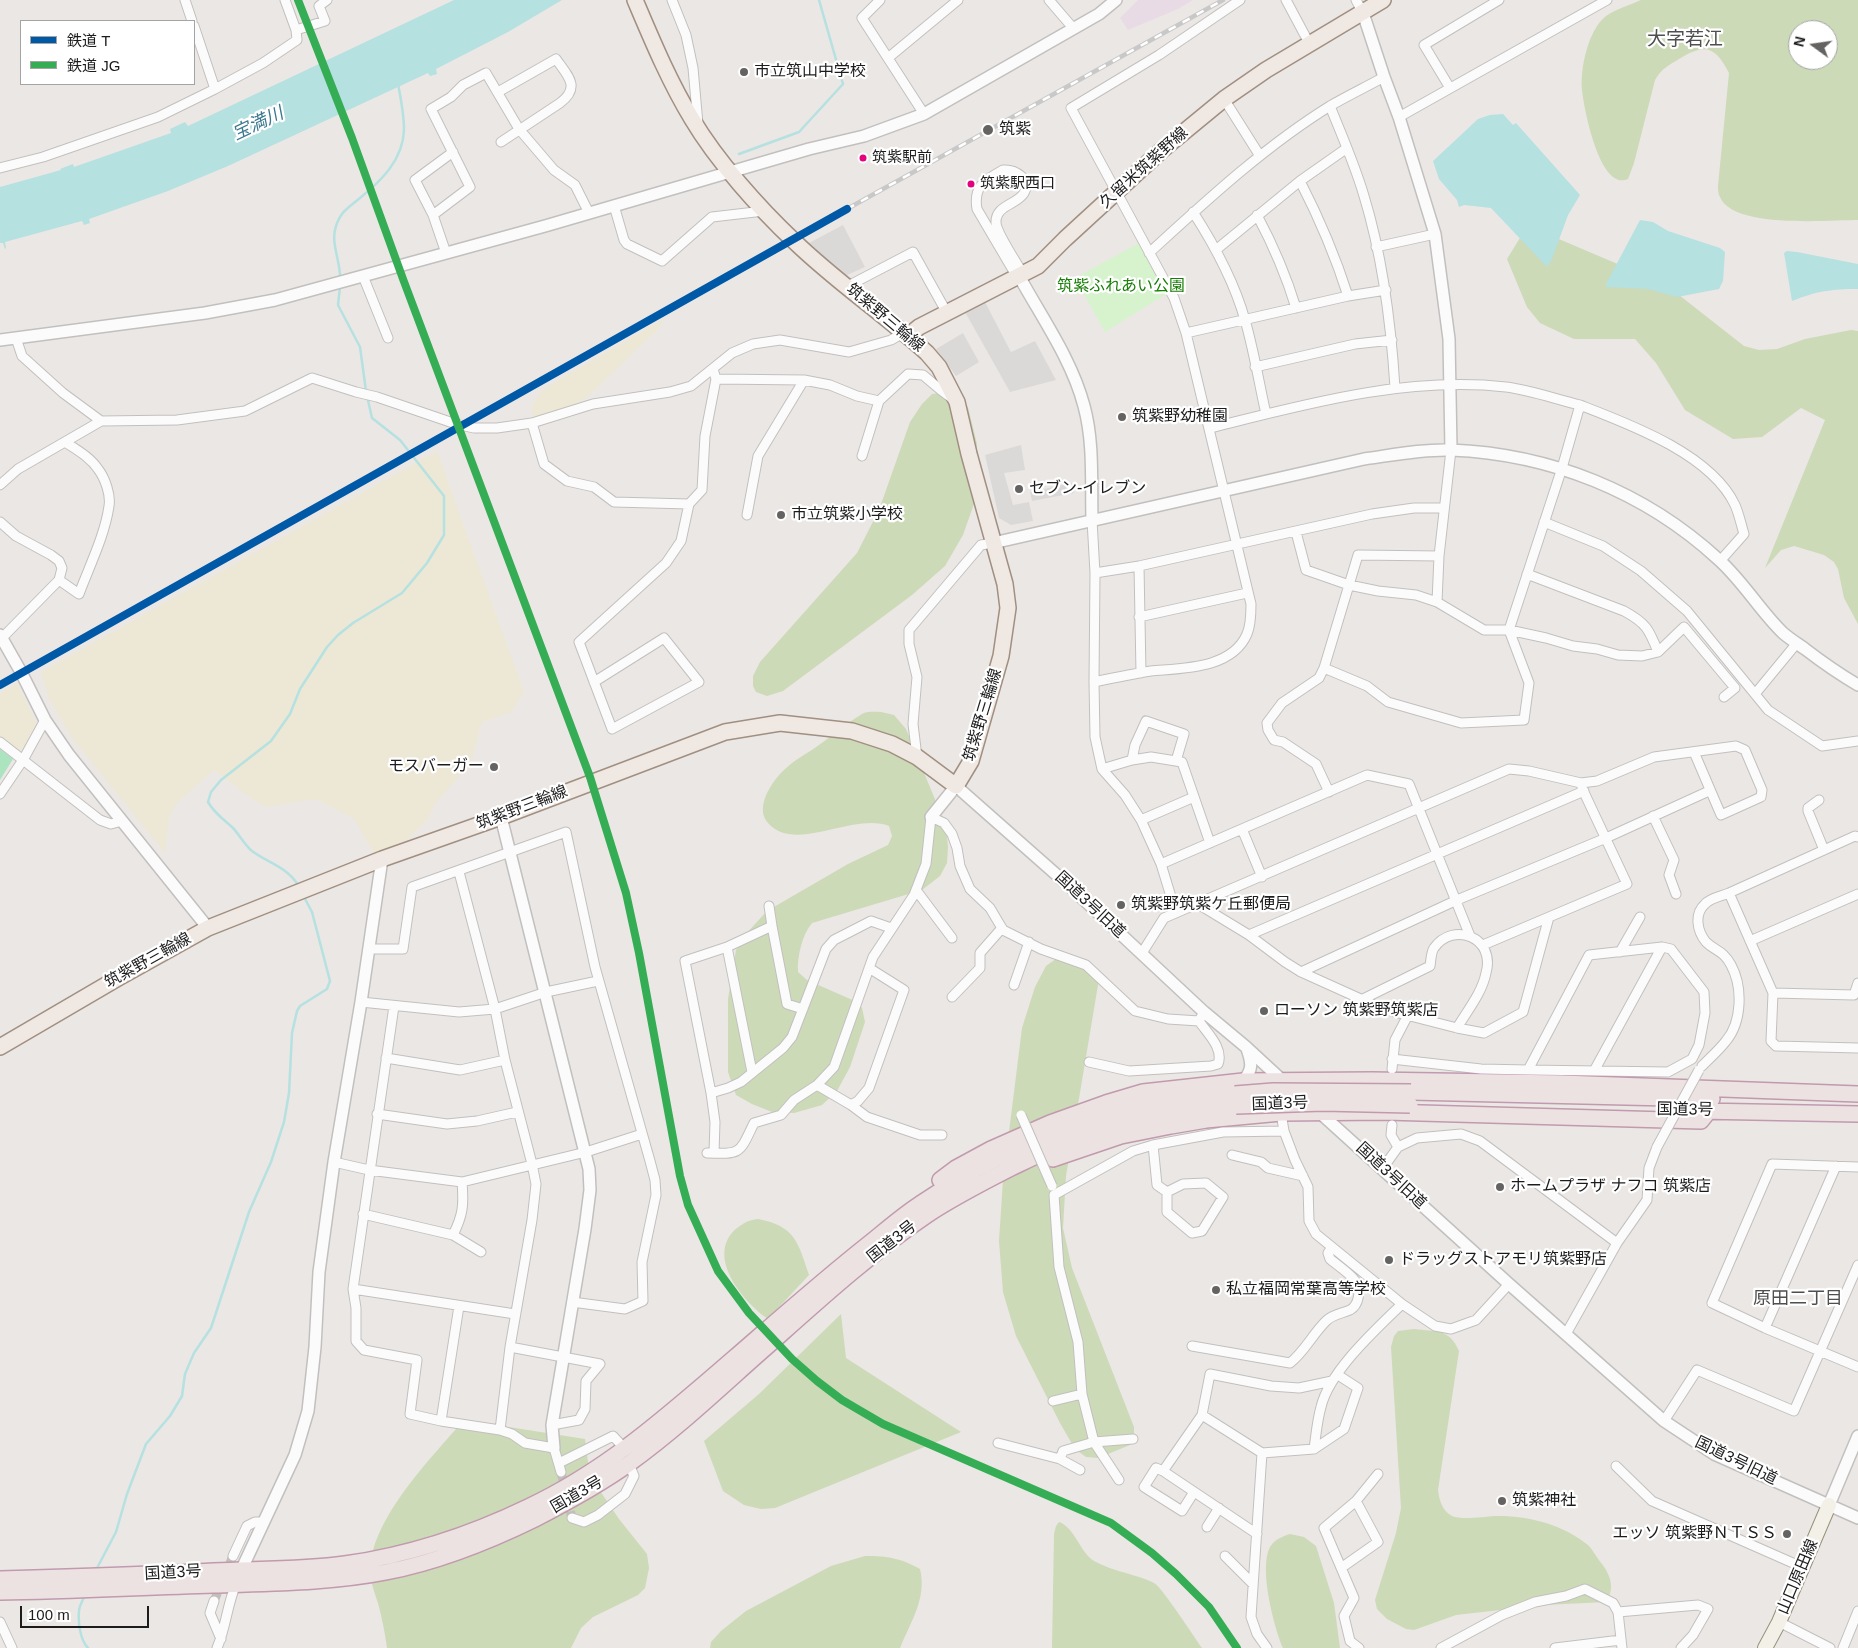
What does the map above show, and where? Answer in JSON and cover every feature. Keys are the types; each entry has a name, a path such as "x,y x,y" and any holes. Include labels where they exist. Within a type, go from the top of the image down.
{"highway":[{"path":"1238,1094 1282,1080 1562,1083 1858,1094"},
{"path":"1681,1087 1721,1099"},
{"name":"国道3号","path":"0,1592 74,1590 102,1583 239,1577 342,1578 386,1572 426,1562 475,1546 535,1519 580,1495 629,1464 668,1434 820,1300 887,1244 964,1192 1029,1159 1085,1136 1155,1117 1196,1110 1238,1094"},
{"name":"国道3号","path":"239,1577 341,1565 388,1557 472,1532 530,1506 574,1483 660,1423 810,1292 917,1205 959,1179 1024,1145 1082,1123 1152,1104 1238,1094 1324,1103 1410,1098 1721,1099 1858,1103"},
{"name":"国道3号","path":"1410,1098 1708,1111 1858,1114"},
{"path":"887,1244 935,1220 969,1199 1059,1157 1121,1136 1206,1120 1281,1113 1386,1112 1700,1121 1708,1111"},
{"name":"国道3号","path":"0,1579 82,1577 102,1583"}],"main road":[{"name":"筑紫野三輪線","path":"0,1047 208,928 382,859 501,817 725,732 780,722 852,731 892,744 917,757 956,786 971,761 1001,656 1008,608 1005,584 969,454 957,402 939,367 927,353 792,240 732,172 698,128 667,74 635,0"},
{"name":"久留米筑紫野線","path":"906,334 1038,266 1162,150 1224,99 1266,70 1309,44 1359,6 1383,0"},
{"name":"山口原田線","path":"1765,1648 1779,1622 1829,1505"}],"street":[{"path":"185,0 192,20"},
{"path":"0,168 43,157 158,117 216,89 263,63 297,40 296,30 285,0"},
{"path":"296,30 324,21 319,6 327,0"},
{"path":"672,0 686,35 693,68 698,128"},
{"path":"880,0 862,18 924,114"},
{"path":"888,58 958,0"},
{"path":"1049,0 1073,28"},
{"path":"0,340 205,312 275,300 589,213 809,149 864,136 924,114 1099,14 1116,0"},
{"path":"1094,682 1141,672 1205,665 1220,660 1236,650 1247,634 1251,618 1250,604 1223,492 1210,428 1186,333 1174,298 1071,108 1159,55 1240,0"},
{"path":"1286,0 1309,44"},
{"path":"1450,88 1424,45 1499,0"},
{"path":"1399,117 1607,0"},
{"path":"1359,6 1399,117 1435,234 1449,339 1451,450 1439,556 1437,602"},
{"path":"195,29 216,89"},
{"path":"498,92 556,59 571,81 572,88 568,97 501,142"},
{"path":"433,215 470,187 431,109 452,97 462,85 486,73 519,129 554,170 575,185 589,213"},
{"path":"1149,253 1193,212 1260,156 1330,106 1384,77"},
{"path":"1224,99 1260,156"},
{"path":"1330,106 1364,196 1376,246 1386,290 1395,388"},
{"path":"1217,249 1300,181 1347,148"},
{"path":"446,253 433,215 415,180 453,152"},
{"path":"1020,276 977,209 976,203 976,195 982,184 1003,170 1017,172 1021,175 1026,188 1022,196 997,215 998,232 1071,369 1084,407 1090,445 1095,574 1095,737 1102,768 1125,795 1141,820 1161,864 1176,913"},
{"path":"1300,181 1320,220 1348,296"},
{"path":"615,210 627,244 662,261 712,217 764,210"},
{"path":"1193,212 1217,249 1232,284 1245,320 1266,414"},
{"path":"1257,215 1273,244 1288,280 1296,308"},
{"path":"1376,246 1435,234"},
{"path":"846,287 913,252 947,313"},
{"path":"363,276 388,338"},
{"path":"1186,333 1348,296 1386,290"},
{"path":"0,484 18,469 101,422 177,420 245,411 312,378 376,396 439,419 474,428 497,428 532,423 593,404 670,392 691,386 732,353 753,344 780,340 849,352 906,334"},
{"path":"16,338 22,356 63,393 101,422"},
{"path":"1255,367 1355,344 1392,340"},
{"path":"594,682 664,638 699,682 612,729 594,682 579,642 666,562 681,541 689,504 702,490 705,436 716,379 713,369"},
{"path":"862,456 879,401 908,374 923,374 942,392 957,402"},
{"path":"716,379 804,380 830,385 857,396 879,401"},
{"path":"747,515 758,456 804,380"},
{"path":"1210,428 1266,414 1395,388 1450,386 1507,388 1580,405 1663,441 1691,458 1713,475 1735,504 1744,534 1720,561"},
{"path":"1324,668 1367,686 1388,702 1460,722 1524,720 1529,683 1509,630 1562,468 1580,405"},
{"path":"532,423 544,464 567,481 594,487 614,502 689,504"},
{"path":"59,580 79,594 105,524 110,504 106,484 99,469 87,457 66,442"},
{"path":"917,757 913,724 917,678 909,644 909,630 981,545 1364,459 1411,452 1451,450 1503,456 1562,468 1601,483 1659,512 1685,530 1720,561 1784,633 1840,675 1858,685"},
{"path":"1095,574 1296,532 1372,514 1414,508 1444,508"},
{"path":"0,522 16,536 51,555 59,561 62,568 59,580 1,638 22,672 44,720 69,755 208,928"},
{"path":"1544,522 1602,546 1641,571 1687,611 1768,710 1822,746 1858,741"},
{"path":"1296,532 1306,570 1348,585 1378,591 1416,595 1437,602 1484,630 1509,630 1573,646 1642,656 1658,652 1684,627 1735,688 1724,697"},
{"path":"1329,792 1316,764 1283,742 1274,740 1268,730 1267,723 1282,703 1319,678 1324,668 1358,555 1439,556"},
{"path":"1139,566 1141,672"},
{"path":"1527,574 1624,611 1639,619 1650,632 1658,652"},
{"path":"1139,617 1247,593"},
{"path":"1755,694 1797,643"},
{"path":"0,794 23,760 44,720"},
{"path":"1132,760 1135,745 1146,721 1184,734 1176,761"},
{"path":"0,742 100,820 112,824 122,821"},
{"path":"1249,936 1439,855 1582,787 1654,758 1694,752 1736,746 1745,750 1762,790 1760,798 1721,815 1709,791 1694,752"},
{"path":"1102,768 1151,757 1182,762 1210,843"},
{"path":"1142,954 1164,918 1509,770 1529,771 1582,787 1627,884 1483,945"},
{"path":"1161,864 1367,775 1409,784 1470,936"},
{"path":"772,926 727,946 686,961 715,1122 710,1153 732,1153 742,1148 754,1123 781,1115 794,1100 817,1085 834,1067 873,957 916,890 926,864 932,817 956,786"},
{"name":"国道3号旧道","path":"956,786 1067,884 1142,954 1202,1017 1246,1047 1322,1113 1508,1284 1664,1421 1714,1454 1858,1518"},
{"path":"1301,972 1456,900 1606,838 1709,791"},
{"path":"1141,820 1194,797"},
{"path":"1819,800 1808,808 1808,811 1824,850"},
{"path":"1653,816 1674,860 1669,874 1676,894"},
{"path":"501,817 589,1169 590,1190 552,1425 554,1448 560,1467 613,1436 625,1449"},
{"path":"932,817 944,823 952,834 960,866 970,889 990,908 1002,928 1041,949 1086,964 1135,1011 1168,1019 1202,1017 1219,1050 1220,1058 1218,1064 1211,1066 1129,1071 1088,1062"},
{"path":"1242,829 1262,877"},
{"path":"369,948 403,950 412,887 459,872 510,851 566,832 598,981 655,1180 656,1195 642,1262 643,1301 625,1309 572,1302"},
{"path":"1566,1334 1617,1243 1647,1200 1649,1168 1657,1148 1700,1068 1727,1041 1737,1020 1739,988 1732,966 1723,953 1707,942 1699,929 1698,913 1705,903 1855,836 1858,837"},
{"path":"217,1648 221,1639 230,1597 295,1455 308,1411 315,1347 319,1272 334,1162 361,1002 382,859"},
{"path":"459,872 495,1009 517,1112 536,1184 532,1220 510,1347 500,1430"},
{"path":"916,890 952,938"},
{"path":"1729,893 1773,993 1771,1041 1776,1046 1858,1048"},
{"path":"1750,941 1858,894"},
{"path":"1198,904 1301,972 1383,1009 1484,1033 1523,1012 1549,917"},
{"path":"769,906 787,1004 803,1010"},
{"path":"1620,952 1640,917"},
{"path":"711,1093 735,1085 783,1048 792,1038 826,949 834,940 871,921 891,928"},
{"path":"952,997 980,968 980,953 1002,928"},
{"path":"1363,999 1430,966 1433,949 1443,938 1461,934 1470,936 1483,945 1488,955 1487,972 1482,985 1457,1028"},
{"path":"1014,985 1028,942"},
{"path":"727,946 752,1072"},
{"path":"1594,1071 1662,947"},
{"path":"1408,1015 1395,1040 1392,1064 1481,1069 1528,1070 1668,1072 1692,1059 1699,1045 1705,1013 1704,992 1671,949 1662,947 1589,955 1528,1070"},
{"path":"851,1105 858,1101 870,1088 904,990 869,968"},
{"path":"361,1002 459,1012 495,1009 546,992 598,981"},
{"path":"1773,993 1854,994 1858,983"},
{"path":"394,1006 353,1289 356,1308 356,1341 364,1350 417,1360 410,1414 500,1430 512,1434 524,1443 554,1448"},
{"path":"1238,1094 1250,1072 1252,1060 1246,1047"},
{"path":"386,1058 460,1070 505,1060"},
{"path":"1692,1059 1700,1068"},
{"path":"817,1085 867,1116 920,1135 942,1135"},
{"path":"377,1114 447,1124 477,1121 517,1112"},
{"path":"1281,1113 1284,1131 1308,1187 1309,1221 1316,1234 1402,1304 1434,1326 1451,1330 1476,1320 1508,1284"},
{"path":"1021,1115 1053,1190 1060,1267 1078,1342 1082,1394 1094,1442 1119,1480"},
{"path":"1392,1125 1391,1135 1398,1147"},
{"path":"1053,1190 1133,1151 1152,1145 1223,1132 1284,1131"},
{"path":"334,1162 369,1170 462,1182 586,1152 642,1134"},
{"path":"1382,1168 1398,1147 1417,1138 1462,1134 1480,1141 1617,1243"},
{"path":"1152,1145 1157,1185 1167,1192"},
{"path":"1232,1155 1261,1162 1268,1168 1303,1176"},
{"path":"1858,1167 1772,1164 1712,1303 1765,1328 1858,1367"},
{"path":"1765,1328 1836,1166"},
{"path":"453,1235 462,1219 464,1203 462,1182"},
{"path":"1183,1184 1206,1184 1223,1198 1202,1231 1192,1233 1167,1212 1167,1192 1183,1184"},
{"path":"363,1214 453,1235 481,1252"},
{"path":"1192,1346 1290,1363 1299,1356 1334,1314 1353,1308 1359,1298 1356,1282 1330,1259 1328,1253 1332,1247"},
{"path":"1664,1421 1697,1370 1794,1411 1858,1265"},
{"path":"353,1289 515,1314"},
{"path":"1314,1449 1321,1406 1334,1378 1367,1338 1402,1304"},
{"path":"441,1421 459,1306"},
{"path":"510,1347 600,1364 586,1381 585,1409 579,1420 552,1425"},
{"path":"1163,1471 1202,1415 1210,1374 1272,1386 1299,1388 1334,1378 1358,1388 1344,1428 1314,1449 1262,1453 1202,1415"},
{"path":"1053,1401 1082,1394"},
{"path":"1829,1505 1858,1436"},
{"path":"1060,1459 1063,1451 1094,1442 1133,1439"},
{"path":"998,1443 1060,1459 1080,1470"},
{"path":"1262,1453 1251,1617 1257,1634 1267,1648"},
{"path":"572,1518 584,1522 598,1515 625,1494 634,1476 629,1464"},
{"path":"1616,1466 1652,1501 1802,1567"},
{"path":"1194,1492 1182,1512 1144,1487 1156,1468 1163,1471 1257,1534"},
{"path":"1359,1648 1350,1641 1344,1616 1354,1598 1324,1528 1356,1501 1378,1474"},
{"path":"1341,1568 1378,1542 1356,1501"},
{"path":"1207,1527 1219,1508"},
{"path":"233,1556 247,1526 255,1522 264,1522"},
{"path":"1225,1556 1253,1584"},
{"path":"1440,1648 1461,1643 1510,1612 1535,1602 1566,1596 1584,1589 1613,1603 1618,1612 1621,1644 1556,1648"},
{"path":"214,1600 210,1613 221,1639"},
{"path":"1618,1612 1698,1605 1708,1609 1693,1635 1681,1648"},
{"path":"1843,1648 1858,1611"},
{"path":"0,1622 12,1648"},
{"path":"1779,1622 1830,1648"}],"shaded area":[{"path":"1138,0 1193,0 1178,9 1128,30 1120,18"},
{"path":"843,225 865,267 845,276 809,243"},
{"path":"985,302 1011,352 1035,341 1056,380 1010,392 965,312"},
{"path":"665,318 658,329 590,395 580,402 534,420 531,407 542,390"},
{"path":"963,333 979,362 956,376 936,349"},
{"path":"1021,445 1025,470 1004,473 1013,505 1029,502 1033,521 1011,525 999,518 985,455"},
{"path":"437,451 524,692 512,712 482,722 471,763 435,804 427,821 400,846 374,854 354,819 316,799 266,807 252,799 214,770 177,803 169,818 165,853 72,738 49,699 41,672"},
{"path":"1072,483 1074,493 1032,501 1030,492"},
{"path":"17,683 37,725 32,740 19,752 0,738 0,693"}],"green space":[{"path":"1641,0 1858,0 1858,220 1805,221 1762,218 1743,214 1728,207 1719,196 1718,186 1729,73 1719,57 1709,50 1703,49 1688,54 1669,65 1660,73 1655,80 1634,163 1628,179 1618,180 1609,173 1602,162 1590,130 1582,90 1582,72 1586,50 1594,31 1606,16"},
{"path":"1523,233 1547,234 1660,282 1744,346 1759,350 1777,349 1805,339 1851,330 1858,331 1858,624 1844,598 1838,569 1834,562 1824,555 1794,546 1781,550 1765,568 1825,420 1801,408 1762,437 1733,439 1685,410 1656,363 1635,339 1574,339 1540,323 1527,307 1507,259"},
{"name":"筑紫ふれあい公園","path":"1139,243 1166,294 1105,332 1075,278"},
{"path":"946,392 957,396 968,407 977,444 976,498 963,535 945,566 912,595 783,691 767,696 756,692 753,686 753,676 760,662 857,553 879,510 910,422 922,404 932,394"},
{"path":"881,712 894,715 906,729 946,826 947,863 940,876 922,890 812,923 808,928 801,946 798,972 807,980 857,1002 862,1008 865,1022 850,1067 837,1091 822,1105 794,1113 772,1112 736,1095 728,1072 728,999 736,950 745,935 767,911 848,864 888,845 892,836 889,826 875,823 859,824 809,834 793,835 779,831 768,823 764,817 763,810 766,795 774,781 792,763 862,714"},
{"path":"0,749 13,759 0,780"},
{"path":"1060,956 1096,970 1098,985 1066,1176 1063,1228 1072,1268 1134,1427 1134,1436 1130,1445 1098,1458 1086,1457 1075,1449 1016,1336 1003,1292 999,1241 1003,1180 1022,1028 1035,987 1046,966"},
{"path":"758,1219 780,1226 793,1237 802,1253 809,1275 768,1319 739,1290 726,1264 724,1251 728,1239 737,1228 746,1222"},
{"path":"841,1314 846,1358 961,1432 775,1508 761,1509 744,1505 723,1491 704,1441 759,1394"},
{"path":"1414,1329 1441,1332 1451,1338 1459,1351 1438,1490 1443,1508 1452,1516 1461,1518 1519,1517 1544,1522 1567,1531 1590,1547 1608,1573 1611,1587 1606,1602 1544,1605 1456,1615 1414,1630 1406,1629 1387,1619 1377,1609 1375,1600 1396,1533 1401,1508 1391,1347 1394,1336 1398,1331"},
{"path":"464,1420 585,1439 588,1462 598,1488 619,1519 647,1554 649,1568 645,1588 638,1595 593,1617 581,1628 571,1648 387,1648 381,1614 370,1573 372,1553 380,1532 404,1491"},
{"path":"1059,1522 1068,1528 1085,1553 1095,1561 1147,1580 1158,1586 1202,1648 1052,1648 1054,1534"},
{"path":"1290,1534 1304,1537 1316,1546 1334,1603 1340,1648 1283,1648 1271,1610 1266,1578 1266,1564 1268,1552 1273,1543 1279,1538"},
{"path":"865,1556 894,1558 920,1569 922,1580 920,1600 900,1648 710,1648 711,1642 721,1631 746,1611 831,1566"}],"water":[{"name":"宝満川","path":"454,0 562,0 508,32 436,69 437,74 430,76 428,73 228,166 168,191 89,219 90,223 84,225 82,221 5,242 5,249 3,243 0,243 0,187 61,170 73,164 74,167 171,133 170,129 185,122 188,126"},
{"path":"1503,114 1513,125 1516,123 1580,195 1568,215 1552,259 1547,267 1491,208 1464,205 1459,207 1457,200 1439,179 1433,161 1478,119 1490,115"},
{"path":"1640,220 1653,222 1668,231 1720,248 1725,252 1723,281 1719,289 1677,297 1648,289 1606,287"},
{"path":"1787,251 1858,264 1858,289 1824,291 1792,301 1784,253"}],"waterway":[{"path":"739,154 799,132 843,84 819,0"},
{"path":"340,279 334,239 334,232 338,221 345,210 383,177 395,160 403,141 404,130 398,84"},
{"path":"340,287 338,305 360,347 366,391"},
{"path":"298,885 283,869 252,851 208,802 211,792 221,780 271,741 290,714 300,689 327,647 353,623 402,593 427,563 444,535 444,496 400,440 372,418 367,396"},
{"path":"96,1570 116,1532 127,1494 146,1444 170,1416 182,1396 185,1374 194,1353 211,1328 249,1212 271,1162 284,1122 289,1093 292,1033 297,1011 300,1006 327,989 330,981 312,912 304,897"},
{"path":"85,1595 79,1611 79,1620 81,1636 88,1648"}],"tunnel":[{"path":"561,1472 572,1518"},
{"path":"214,1601 233,1556"}],"railway":[{"path":"847,209 1223,0"}],"rail line":[{"name":"JG","path":"298,0 352,138 590,777 626,893 639,953 680,1176 688,1205 718,1271 749,1313 792,1359 842,1400 883,1424 1111,1523 1152,1553 1176,1574 1209,1607 1237,1648"},
{"name":"T","path":"0,685 847,209"}],"place":[{"name":"市立筑山中学校","path":"744,72"},
{"name":"筑紫","path":"988,130"},
{"name":"筑紫駅前","path":"863,158"},
{"name":"筑紫駅西口","path":"971,184"},
{"name":"筑紫野幼稚園","path":"1122,417"},
{"name":"セブン-イレブン","path":"1019,489"},
{"name":"市立筑紫小学校","path":"781,515"},
{"name":"モスバーガー","path":"494,767"},
{"name":"筑紫野筑紫ケ丘郵便局","path":"1121,905"},
{"name":"ローソン 筑紫野筑紫店","path":"1264,1011"},
{"name":"ホームプラザ ナフコ 筑紫店","path":"1500,1187"},
{"name":"ドラッグストアモリ筑紫野店","path":"1389,1260"},
{"name":"私立福岡常葉高等学校","path":"1216,1290"},
{"name":"筑紫神社","path":"1502,1501"},
{"name":"エッソ 筑紫野ＮＴＳＳ","path":"1787,1534"}],"district":[{"name":"大字若江","path":"1685,40"},
{"name":"原田二丁目","path":"1798,1299"}]}
